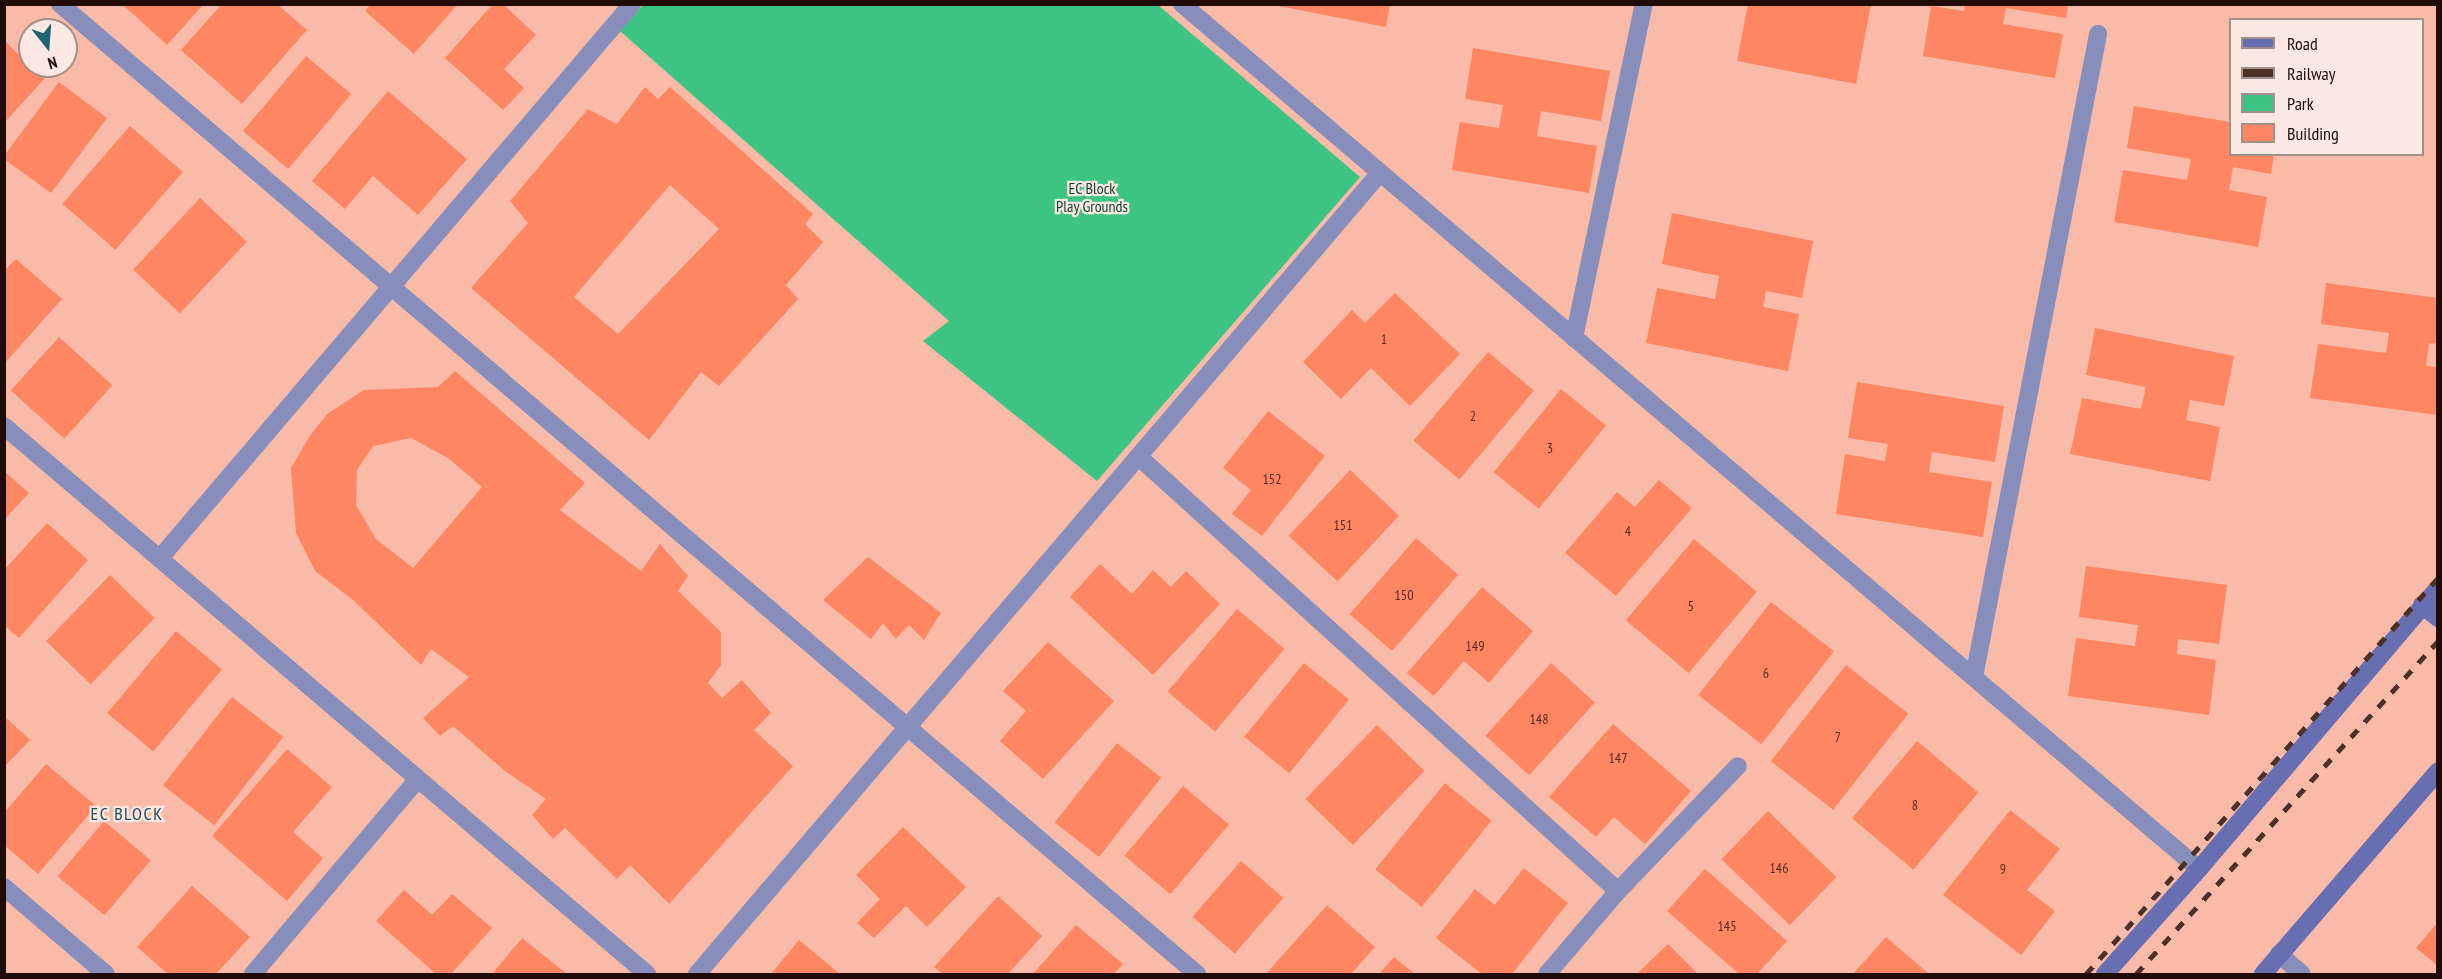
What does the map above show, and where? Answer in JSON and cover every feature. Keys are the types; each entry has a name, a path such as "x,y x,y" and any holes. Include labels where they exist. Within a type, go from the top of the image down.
{"main road":[{"path":"2105,975 2199,869 2438,588"},
{"path":"2422,605 2438,618"},
{"path":"2263,975 2438,771"}],"street":[{"path":"60,4 1197,975"},
{"path":"1182,4 2199,869"},
{"path":"1574,338 1644,4"},
{"path":"160,558 391,287 621,8"},
{"path":"1974,677 2098,34"},
{"path":"697,975 1380,173"},
{"path":"4,426 647,975"},
{"path":"1139,457 1618,891"},
{"path":"1547,975 1618,891 1738,766"},
{"path":"253,975 418,779"},
{"path":"4,887 106,975"},
{"path":"2279,954 2302,975"}],"green space":[{"name":"EC Block Play Grounds","path":"643,5 1158,5 1360,177 1097,481 923,341 949,321 620,31"}],"building":[{"path":"122,4 204,4 167,45"},
{"path":"222,4 277,4 307,30 242,104 181,50"},
{"path":"371,4 458,4 414,54 365,11"},
{"path":"493,4 503,4 536,35 504,69 524,88 503,110 445,58"},
{"path":"1269,4 1390,4 1386,27"},
{"path":"1748,4 1871,4 1856,84 1737,61"},
{"path":"1965,4 2068,4 2066,18 2006,8 2003,24 2063,34 2055,78 1923,56 1931,6 1964,11"},
{"path":"4,40 18,54 18,78 45,78 4,123"},
{"path":"1473,48 1610,71 1601,121 1541,111 1537,136 1597,146 1589,193 1452,170 1460,122 1499,128 1503,105 1465,99"},
{"path":"306,56 351,94 288,169 243,131"},
{"path":"59,82 107,118 51,193 4,159 4,156"},
{"path":"645,87 658,99 670,87 813,214 805,224 823,242 786,285 798,299 719,386 701,372 649,440 471,288 528,223 510,201 588,109 617,124","holes":["670,185 719,229 618,334 574,297"]},
{"path":"388,91 467,159 418,215 373,176 345,209 312,181"},
{"path":"2134,106 2229,122 2229,156 2274,156 2271,174 2233,167 2229,190 2267,197 2258,247 2114,222 2123,170 2187,180 2191,159 2127,148"},
{"path":"130,126 183,172 115,250 62,204"},
{"path":"200,198 247,242 180,313 133,270"},
{"path":"1672,213 1813,241 1802,298 1766,291 1763,307 1799,314 1788,371 1646,343 1657,288 1715,299 1719,276 1662,264"},
{"path":"16,259 62,299 4,364 4,271"},
{"path":"2326,283 2438,298 2438,344 2429,343 2426,366 2438,367 2438,415 2310,398 2318,344 2386,353 2389,333 2321,324"},
{"path":"1395,293 1460,354 1410,406 1371,368 1341,399 1303,362 1352,310 1365,323"},
{"path":"2095,328 2234,356 2224,406 2190,400 2186,420 2220,427 2210,481 2070,454 2082,398 2141,409 2146,387 2086,375"},
{"path":"59,337 113,385 64,439 11,391"},
{"path":"1488,352 1534,391 1459,479 1413,441"},
{"path":"455,371 585,483 560,510 641,571 660,544 688,576 678,591 721,632 721,665 708,683 722,698 742,680 771,713 754,730 793,766 669,904 630,865 617,879 565,828 553,839 532,815 546,799 505,771 453,726 440,736 423,718 469,677 431,649 421,665 353,600 315,571 296,533 291,468 309,437 327,414 364,390 438,387","holes":["411,438 448,458 482,487 413,568 376,539 356,505 357,470 373,446"]},
{"path":"1857,382 2004,406 1995,462 1932,452 1929,472 1992,482 1983,537 1836,514 1845,454 1885,461 1888,444 1848,438"},
{"path":"1561,389 1606,426 1539,509 1494,472"},
{"path":"1268,411 1325,456 1262,536 1232,514 1251,490 1223,468"},
{"path":"1350,470 1399,516 1338,582 1289,536"},
{"path":"4,471 29,493 4,520"},
{"path":"1659,480 1692,508 1616,596 1565,553 1617,492 1635,507"},
{"path":"47,523 88,560 19,638 4,625 4,570"},
{"path":"1416,538 1458,575 1392,651 1350,614"},
{"path":"1694,539 1757,592 1689,673 1626,620"},
{"path":"868,557 941,613 924,640 909,625 896,639 883,623 871,639 823,600"},
{"path":"1100,564 1132,594 1153,570 1171,587 1186,571 1220,604 1153,675 1070,597"},
{"path":"2086,566 2227,585 2219,644 2178,639 2177,654 2216,660 2209,715 2068,696 2076,638 2135,646 2138,625 2079,617"},
{"path":"110,575 155,618 91,684 46,641"},
{"path":"1482,587 1533,631 1489,683 1464,661 1434,696 1407,673"},
{"path":"1771,602 1834,651 1761,744 1698,695"},
{"path":"1237,609 1284,649 1215,732 1168,692"},
{"path":"176,631 222,670 153,752 107,713"},
{"path":"1048,642 1114,701 1043,779 1000,741 1026,711 1003,691"},
{"path":"1304,663 1349,700 1289,773 1244,737"},
{"path":"1551,663 1595,702 1529,775 1485,736"},
{"path":"1846,665 1908,714 1833,810 1771,761"},
{"path":"232,697 283,737 214,825 163,785"},
{"path":"4,716 30,740 4,767"},
{"path":"1613,724 1691,791 1645,844 1614,817 1596,837 1549,797"},
{"path":"1377,725 1424,771 1353,845 1305,799"},
{"path":"1917,741 1978,792 1913,870 1852,818"},
{"path":"1117,743 1161,777 1099,857 1055,823"},
{"path":"287,749 332,787 293,832 323,858 287,901 212,836"},
{"path":"46,764 96,806 38,874 4,845 4,813"},
{"path":"1445,783 1492,821 1422,907 1375,869"},
{"path":"1183,786 1229,825 1170,894 1125,856"},
{"path":"2010,810 2060,849 2027,890 2055,911 2021,955 1943,895"},
{"path":"1768,811 1836,877 1790,925 1721,859"},
{"path":"104,821 151,860 104,915 58,876"},
{"path":"903,827 966,887 927,927 906,906 874,938 857,923 880,899 856,875"},
{"path":"1241,861 1283,898 1235,954 1192,917"},
{"path":"1524,868 1568,903 1512,974 1482,974 1436,938 1475,889 1495,905"},
{"path":"1705,869 1787,941 1757,974 1739,974 1667,911"},
{"path":"192,886 250,937 216,974 168,974 137,947"},
{"path":"404,890 432,915 452,894 492,928 451,974 436,974 376,921"},
{"path":"998,896 1042,936 1008,974 943,974 934,967"},
{"path":"1327,905 1375,947 1351,974 1266,974"},
{"path":"2438,922 2438,966 2416,948"},
{"path":"1076,925 1123,964 1114,974 1033,974"},
{"path":"1886,937 1929,974 1853,974"},
{"path":"522,938 567,974 492,974"},
{"path":"799,940 840,974 771,974"},
{"path":"1668,944 1698,974 1637,974"},
{"path":"1394,957 1415,974 1379,974"}],"railway":[{"path":"2086,974 2438,578"},
{"path":"2136,974 2438,641"}],"district":[{"name":"EC BLOCK","path":"127,814"}]}
